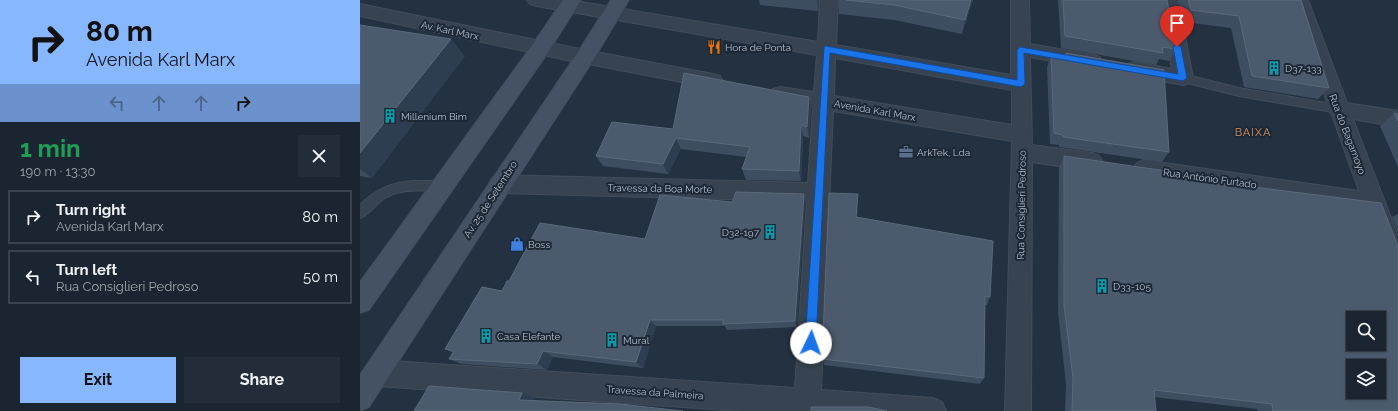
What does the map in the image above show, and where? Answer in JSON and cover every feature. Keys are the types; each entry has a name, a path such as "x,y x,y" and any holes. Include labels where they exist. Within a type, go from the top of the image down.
{"main road":[{"path":"360,302 540,49 570,3"},
{"name":"Av. 25 de Setembro","path":"360,398 585,57 616,7"}],"street":[{"path":"536,0 616,7 826,49 1021,84"},
{"path":"807,407 819,192 822,101 829,0"},
{"name":"Rua Consiglieri Pedroso","path":"1018,411 1022,144 1020,0"},
{"path":"1020,50 1183,78 1169,0"},
{"name":"Rua do Bagamoyo","path":"1299,0 1338,109 1398,267"},
{"name":"Av. Karl Marx","path":"360,10 540,49"},
{"path":"540,49 730,84"},
{"name":"Avenida Karl Marx","path":"761,90 822,101 1022,144"},
{"path":"1338,109 1398,119"},
{"name":"Rua António Furtado","path":"1022,144 1118,165 1374,203"},
{"name":"Travessa da Boa Morte","path":"500,184 819,192"},
{"name":"Travessa da Palmeira","path":"376,373 807,407 933,411"}],"lane":[{"path":"1183,78 1239,92 1338,109"},
{"path":"360,213 371,202 387,191 408,187 443,186"}],"building":[{"path":"846,0 971,0 965,20 894,5"},
{"path":"1063,0 1167,0 1176,49 1162,47 1163,53 1065,36"},
{"path":"1188,0 1301,0 1329,88 1252,76 1239,16 1191,10"},
{"path":"360,25 451,39 360,153"},
{"path":"1066,53 1164,70 1169,152 1063,137 1063,135 1054,133 1051,55 1066,58"},
{"path":"684,73 809,97 807,127 801,125 799,171 742,169 750,147 676,138 663,164 596,156 612,122 673,129"},
{"path":"1394,113 1398,114 1398,121"},
{"path":"1064,156 1173,172 1174,177 1381,203 1398,246 1398,411 1273,411 1272,404 1154,390 1156,411 1072,411 1073,378 1064,305"},
{"path":"736,192 804,194 795,321 723,324 723,320 650,320 636,362 543,351 537,364 449,359 454,351 445,349 482,287 502,291 507,281 509,281 540,223 645,239 660,195 732,202"},
{"path":"829,193 858,194 856,217 993,241 990,297 985,296 984,378 822,359"},
{"path":"429,386 522,393 519,400 620,404 683,411 414,411"},
{"path":"811,407 869,407 887,411 811,411"}],"place":[{"name":"Hora de Ponta","path":"714,47"},
{"name":"D37-133","path":"1274,68"},
{"name":"Millenium Bim","path":"390,116"},
{"name":"ArkTek, Lda","path":"906,152"},
{"name":"D32-197","path":"770,232"},
{"name":"Boss","path":"517,244"},
{"name":"D33-105","path":"1102,286"},
{"name":"Casa Elefante","path":"486,336"},
{"name":"Mural","path":"612,340"}],"district":[{"name":"BAIXA","path":"1253,132"}],"route":[{"path":"811,343 822,101 826,49 1021,84 1020,50 1183,78 1177,47"}]}
